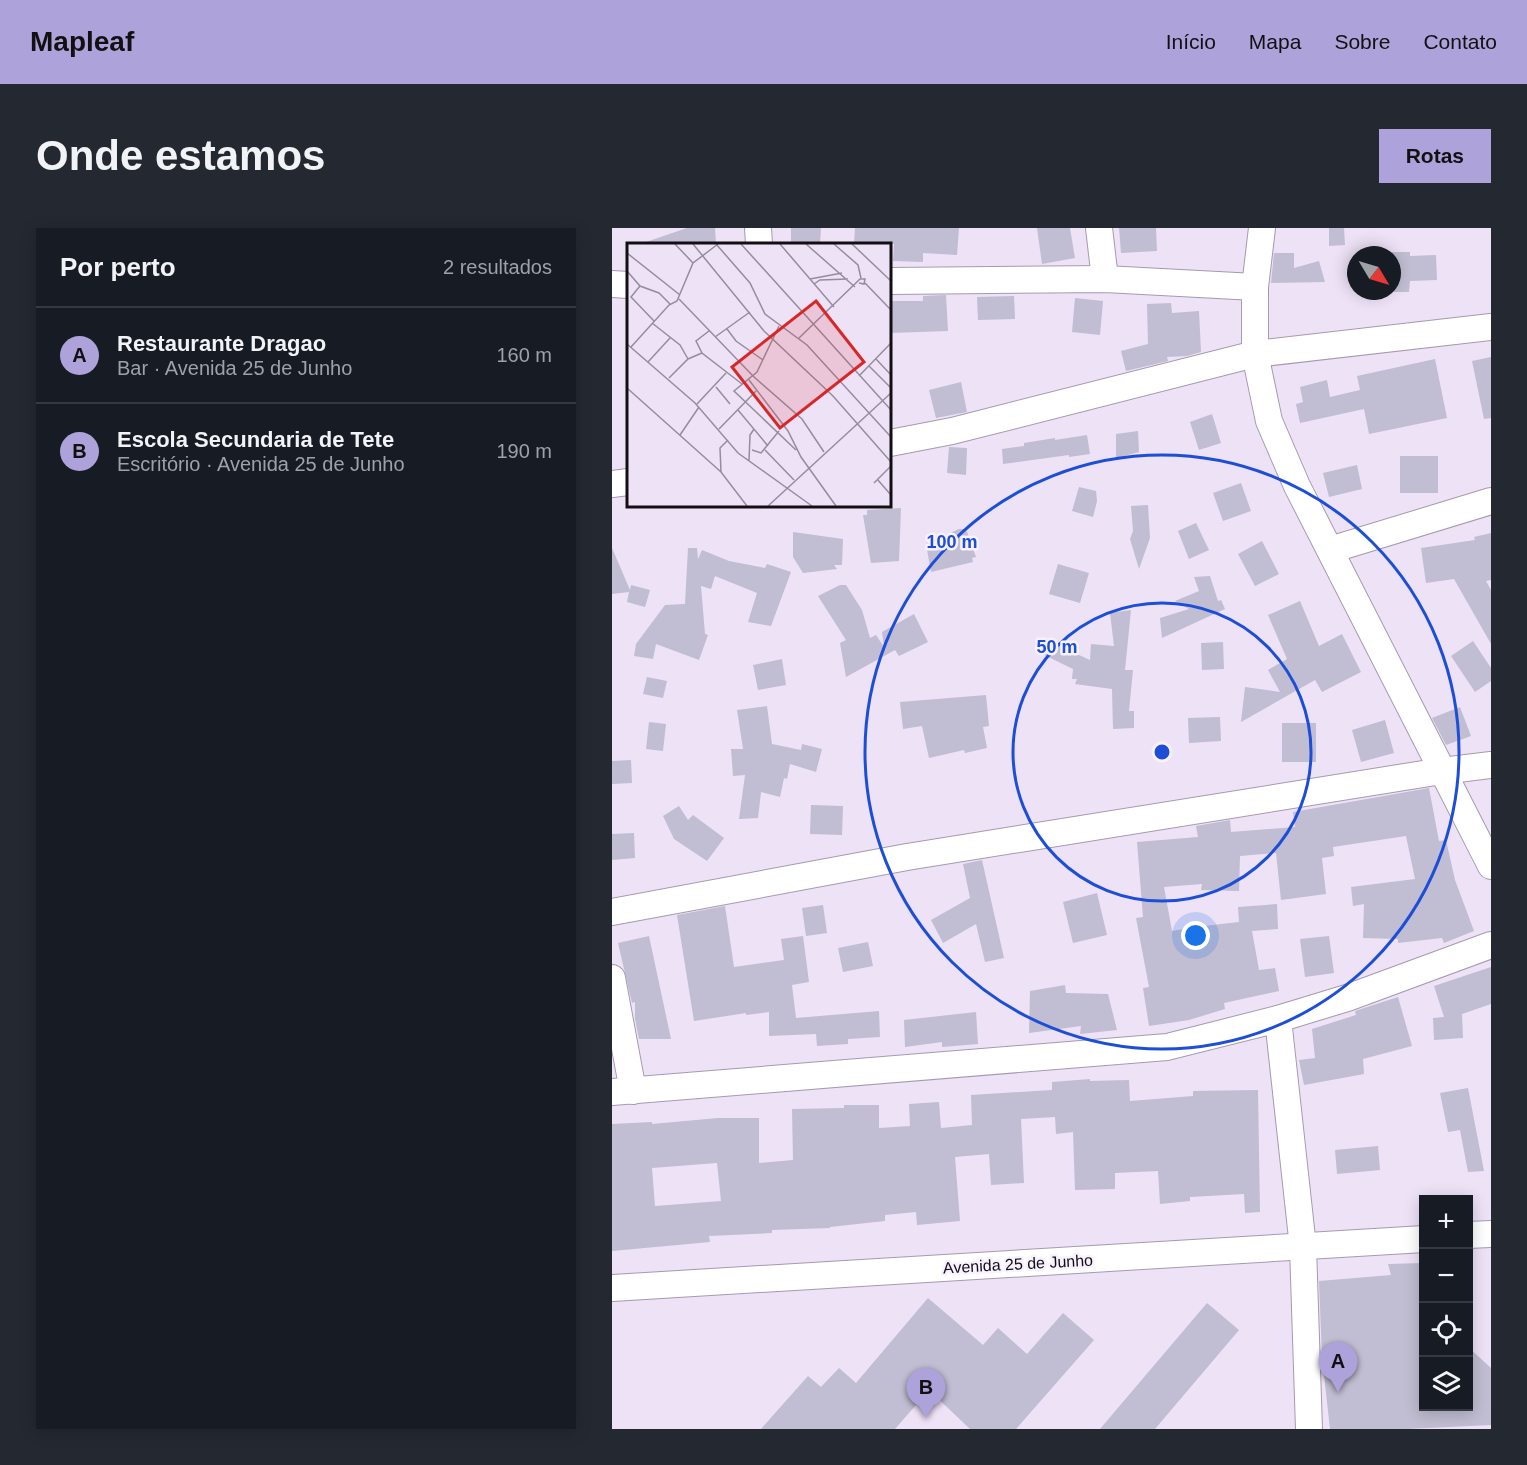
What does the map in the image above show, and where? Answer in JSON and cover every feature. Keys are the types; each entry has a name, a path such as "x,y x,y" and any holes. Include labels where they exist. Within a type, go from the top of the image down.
{"street":[{"path":"758,228 759,243"},
{"path":"1099,228 1105,279"},
{"path":"1262,228 1255,287 1255,354 1269,421 1297,486 1491,867"},
{"path":"891,281 1105,279 1255,287"},
{"path":"612,284 627,285"},
{"path":"891,443 952,431 1255,354 1491,327"},
{"path":"612,484 627,482"},
{"path":"1330,550 1491,501"},
{"path":"612,912 907,857 1491,765"},
{"path":"612,978 622,1091 1167,1047 1278,1019 1347,998 1491,945"},
{"path":"1278,1019 1303,1247 1310,1429"},
{"path":"1473,1235 1491,1234"},
{"name":"Avenida 25 de Junho","path":"612,1288 1419,1239"}],"building":[{"path":"687,228 715,228 716,243 646,242"},
{"path":"791,228 821,228 820,243 791,243"},
{"path":"855,228 959,228 957,255 923,253 923,262 893,261 894,244 891,243 854,243"},
{"path":"1037,228 1070,228 1075,258 1042,264"},
{"path":"1119,228 1156,228 1157,251 1121,253"},
{"path":"1329,228 1344,228 1345,245 1329,246"},
{"path":"1401,252 1410,252 1410,256 1436,255 1437,280 1410,281 1409,292 1401,292"},
{"path":"1274,253 1294,253 1294,268 1319,261 1325,282 1271,283"},
{"path":"946,295 948,331 891,333 891,301 923,301 923,296"},
{"path":"1014,296 1015,319 978,320 977,297"},
{"path":"1075,298 1103,301 1100,335 1072,332"},
{"path":"1171,303 1172,313 1199,311 1201,352 1187,356 1167,357 1168,361 1126,371 1121,351 1148,344 1147,304"},
{"path":"1491,357 1491,418 1484,419 1472,361"},
{"path":"1435,359 1447,418 1369,434 1364,409 1300,423 1296,404 1303,402 1300,387 1327,380 1330,397 1360,390 1357,376"},
{"path":"961,382 967,412 936,418 929,390"},
{"path":"1212,414 1221,443 1199,450 1190,422"},
{"path":"1138,431 1139,452 1116,458 1116,434"},
{"path":"1087,435 1090,454 1003,464 1002,449 1024,446 1024,443"},
{"path":"949,447 967,448 966,475 947,473"},
{"path":"1400,456 1438,456 1438,493 1400,493"},
{"path":"1357,465 1362,489 1329,497 1323,473"},
{"path":"1241,483 1251,511 1223,521 1213,493"},
{"path":"1079,487 1096,491 1097,501 1093,517 1072,511"},
{"path":"1148,505 1150,538 1139,569 1130,539 1133,531 1131,506"},
{"path":"901,508 899,561 871,563 863,515 867,515 867,510"},
{"path":"1196,523 1209,550 1189,559 1178,531"},
{"path":"959,529 966,529 976,557 972,558 973,562 931,572 926,544"},
{"path":"793,532 843,539 842,565 834,565 837,569 803,573 793,557"},
{"path":"1491,533 1491,580 1486,581 1491,590 1491,644 1454,579 1426,583 1421,548 1475,540 1474,537"},
{"path":"1262,541 1279,574 1255,586 1238,554"},
{"path":"612,548 630,590 631,585 650,590 645,607 627,602 629,592 612,594"},
{"path":"688,548 697,548 698,559 702,550 729,561 765,568 767,564 791,572 771,626 748,622 757,593 715,576 711,589 701,586 705,634 708,635 699,660 656,644 653,659 634,656 636,644 665,605 685,604"},
{"path":"1058,564 1089,573 1080,603 1049,594"},
{"path":"1210,576 1218,601 1221,600 1225,609 1162,638 1160,618 1189,609 1175,601 1199,591 1194,577"},
{"path":"840,585 846,585 862,610 870,638 876,635 884,647 882,632 914,614 928,642 899,656 895,650 846,677 840,643 846,640 818,596"},
{"path":"1300,601 1319,646 1342,634 1361,672 1322,692 1315,680 1241,722 1245,687 1280,692 1268,670 1287,659 1268,615"},
{"path":"1131,610 1125,670 1133,670 1129,711 1134,711 1134,728 1113,729 1112,689 1075,684 1077,679 1072,679 1073,669 1038,652 1044,639 1090,660 1091,644 1114,646 1110,613"},
{"path":"1473,641 1491,668 1491,681 1475,692 1451,656"},
{"path":"1223,642 1224,669 1202,670 1201,643"},
{"path":"782,659 786,685 758,690 753,665"},
{"path":"647,677 667,681 663,698 643,694"},
{"path":"986,695 989,726 983,727 987,748 965,753 964,750 929,758 922,726 903,729 900,702"},
{"path":"767,706 772,744 801,750 802,744 822,749 816,772 790,764 780,797 761,792 758,818 739,819 745,775 733,776 731,749 743,749 737,710"},
{"path":"1460,707 1471,736 1446,745 1432,718"},
{"path":"1220,717 1221,741 1189,743 1188,718"},
{"path":"1385,720 1394,753 1361,762 1352,730"},
{"path":"649,722 666,724 663,751 646,749"},
{"path":"1282,723 1316,723 1316,762 1282,762"},
{"path":"631,760 632,783 612,784 612,761"},
{"path":"1429,788 1439,841 1446,840 1455,880 1474,931 1444,943 1442,938 1398,943 1398,939 1363,938 1364,904 1353,906 1351,887 1415,879 1406,836 1333,847 1334,856 1322,858 1326,894 1281,900 1276,853 1240,856 1239,891 1201,890 1202,884 1164,887 1172,931 1239,922 1238,907 1277,904 1278,929 1252,931 1259,970 1275,968 1279,991 1224,1003 1225,1009 1189,1020 1149,1026 1143,988 1149,987 1136,918 1143,917 1137,842 1198,837 1196,826 1230,820 1231,832 1295,827 1293,812"},
{"path":"811,805 843,806 842,835 810,834"},
{"path":"679,806 688,820 693,815 724,838 707,861 674,839 663,816"},
{"path":"634,833 635,858 612,860 612,834"},
{"path":"982,860 1004,958 985,962 976,924 943,943 931,920 970,898 963,864"},
{"path":"1097,893 1107,935 1073,943 1063,902"},
{"path":"823,905 827,933 806,936 802,908"},
{"path":"725,906 734,967 784,960 781,939 803,936 809,982 792,985 796,1018 879,1011 880,1037 848,1039 848,1044 817,1046 816,1034 769,1036 769,1012 694,1021 677,915"},
{"path":"649,936 671,1039 639,1039 635,1019 635,1002 632,1003 618,943"},
{"path":"1329,936 1334,973 1305,977 1300,939"},
{"path":"868,942 873,966 843,972 838,948"},
{"path":"1491,967 1491,1004 1462,1014 1463,1038 1434,1040 1433,1018 1444,1017 1434,986"},
{"path":"1065,985 1066,993 1108,994 1117,1030 1080,1034 1081,1026 1029,1033 1030,991"},
{"path":"1398,997 1412,1046 1363,1059 1364,1074 1304,1085 1299,1060 1315,1058 1312,1029 1356,1015 1355,1011"},
{"path":"976,1012 978,1044 942,1047 942,1042 905,1047 904,1020"},
{"path":"1090,1079 1090,1081 1129,1080 1130,1101 1193,1096 1193,1091 1258,1090 1260,1212 1245,1213 1244,1194 1190,1197 1190,1201 1160,1204 1158,1171 1115,1173 1115,1189 1075,1190 1073,1132 1056,1134 1055,1117 1021,1119 1024,1183 991,1185 989,1154 955,1157 960,1221 917,1225 916,1212 885,1215 885,1221 830,1228 772,1230 772,1233 709,1236 710,1242 612,1251 612,1124 759,1118 759,1163 793,1160 792,1109 879,1105 879,1128 910,1126 909,1104 939,1102 941,1128 972,1125 971,1095 1052,1090 1052,1082","holes":["717,1163 721,1201 655,1206 652,1168"]},
{"path":"1468,1088 1484,1171 1468,1172 1460,1130 1448,1132 1440,1093"},
{"path":"1378,1146 1380,1170 1337,1174 1335,1150"},
{"path":"1419,1263 1419,1411 1473,1411 1473,1352 1491,1368 1491,1425 1407,1429 1330,1429 1322,1357 1319,1281 1391,1275 1388,1264"},
{"path":"928,1298 983,1345 998,1328 1027,1354 1063,1313 1094,1340 1016,1429 970,1429 929,1390 895,1429 761,1429 808,1376 821,1387 839,1368 856,1383"},
{"path":"1207,1303 1239,1330 1155,1429 1100,1429"}],"place":[{"name":"Restaurante Dragao","path":"1338,1392"},
{"name":"Escola Secundaria de Tete","path":"926,1418"}]}
